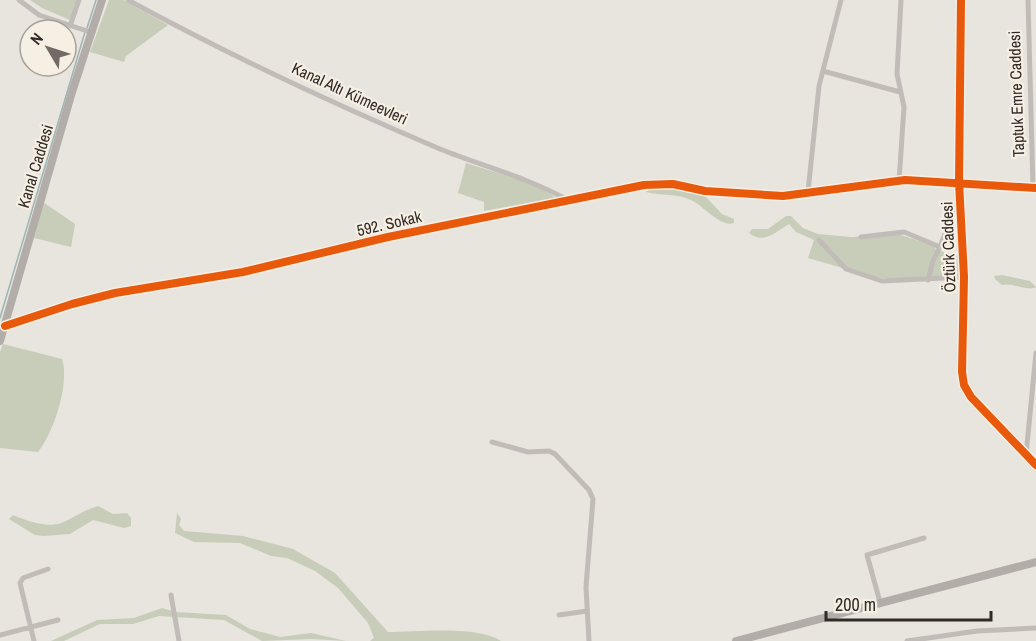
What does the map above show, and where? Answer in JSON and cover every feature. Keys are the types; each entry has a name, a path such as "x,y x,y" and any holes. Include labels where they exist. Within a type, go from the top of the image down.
{"street":[{"path":"19,0 39,15 48,18"},
{"path":"73,18 79,0"},
{"name":"Kanal Caddesi","path":"0,341 90,32 102,0"},
{"name":"Kanal Altı Kümeevleri","path":"128,0 199,38 364,115 449,152 525,179 566,199"},
{"path":"808,192 823,71 841,0"},
{"path":"899,181 904,107 897,74 901,0"},
{"name":"Öztürk Caddesi","path":"961,0 959,195 964,277 962,372 964,385"},
{"name":"Taptuk Emre Caddesi","path":"1028,0 1034,187"},
{"path":"78,28 90,32"},
{"path":"823,71 900,92"},
{"name":"592. Sokak","path":"3,327 72,304 115,293 243,272 388,237 566,199 644,185 664,184 746,195 783,196 899,181 1034,187"},
{"path":"928,280 933,261 959,195"},
{"path":"861,237 904,232 940,247"},
{"path":"819,240 846,269 882,281 964,277"},
{"path":"1026,455 1036,353"},
{"path":"964,385 971,397 1036,465"},
{"path":"492,442 528,452 549,451 555,454 589,490 592,499 587,560 589,641"},
{"path":"880,602 867,555 924,538"},
{"path":"736,641 1036,562"},
{"path":"34,641 20,581 48,569"},
{"path":"171,595 179,641"},
{"path":"559,615 587,611"},
{"path":"0,634 58,620"},
{"path":"907,641 977,631 1036,628"}],"green space":[{"path":"30,0 77,0 71,18 42,8"},
{"path":"109,0 123,0 168,25 126,56 124,62 90,52"},
{"path":"466,163 533,184 557,198 484,211 484,202 458,193"},
{"path":"671,188 706,197 722,214 734,219 734,223 724,223 687,198 646,192 650,189"},
{"path":"43,202 75,224 71,247 34,238"},
{"path":"786,216 791,216 803,228 818,234 851,237 898,234 934,246 936,250 960,256 959,274 956,277 892,279 874,277 808,258 814,240 796,232 789,224 765,237 760,238 749,233 752,229 768,229"},
{"path":"1002,275 1030,281 1036,287 1002,285 994,276"},
{"path":"3,344 62,359 64,381 59,407 50,432 38,452 0,448 0,352"},
{"path":"98,506 113,514 127,513 131,518 131,526 124,528 93,520 70,534 44,536 35,535 9,519 13,515 25,520 52,525 64,522"},
{"path":"177,513 181,519 179,525 184,531 243,536 293,549 335,573 388,632 462,631 490,636 501,641 370,641 374,638 368,623 338,588 315,571 287,558 271,556 240,543 194,542 175,533"},
{"path":"162,608 176,612 226,615 250,629 280,637 311,633 346,641 311,639 262,641 224,620 159,616 133,624 100,624 64,641 51,641 97,620 134,618"}],"waterway":[{"path":"87,28 96,0"},
{"path":"0,318 85,32"}],"cycle path":[{"path":"961,0 959,182 964,277 962,372 964,385 971,397 1036,465"},
{"path":"5,326 72,304 115,293 243,272 388,237 644,185 673,184 705,191 783,196 905,180 1036,188"}]}
